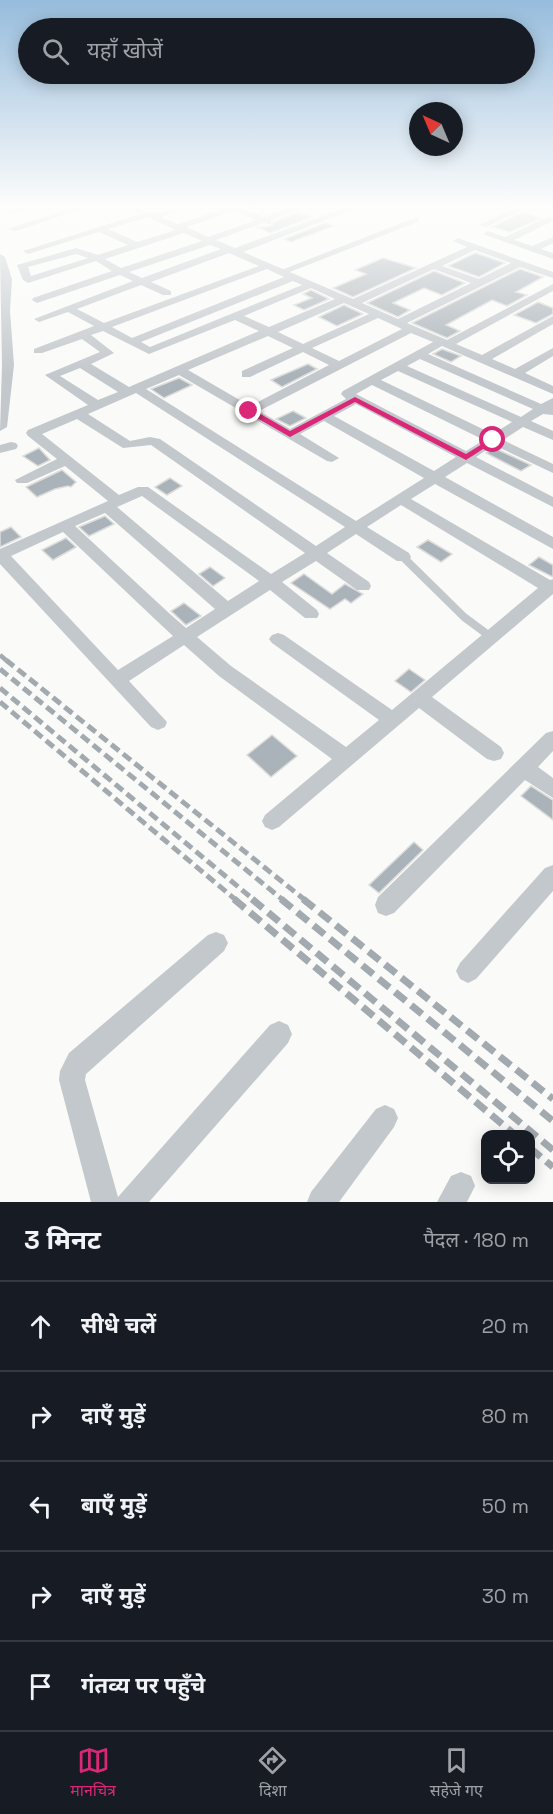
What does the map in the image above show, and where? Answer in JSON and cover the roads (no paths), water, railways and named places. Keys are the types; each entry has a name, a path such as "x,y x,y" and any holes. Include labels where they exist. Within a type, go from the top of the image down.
{"street":[{"path":"0,427 8,365 2,297 7,279 2,264"},
{"path":"25,264 22,265 28,280 82,264"},
{"path":"108,264 167,293"},
{"path":"38,300 144,264"},
{"path":"39,319 192,264"},
{"path":"263,264 515,374 550,398"},
{"path":"227,610 68,459 33,433 270,332 438,264"},
{"path":"398,323 518,264"},
{"path":"523,264 553,275"},
{"path":"540,270 553,264"},
{"path":"38,351 267,266"},
{"path":"434,266 479,283"},
{"path":"131,342 288,275"},
{"path":"68,308 145,350 152,351 310,285"},
{"path":"553,287 419,354 347,394 553,503"},
{"path":"246,374 376,314"},
{"path":"236,316 338,365"},
{"path":"482,360 553,319"},
{"path":"249,411 410,329"},
{"path":"83,334 108,352 53,374 52,377 98,406"},
{"path":"515,374 553,351"},
{"path":"419,354 550,398"},
{"path":"81,363 134,391 358,527 403,557"},
{"path":"398,366 553,436"},
{"path":"181,371 332,458"},
{"path":"371,380 553,469"},
{"path":"117,680 522,422 550,398"},
{"path":"290,434 355,399"},
{"path":"79,414 128,445 155,442 363,586"},
{"path":"325,416 553,544"},
{"path":"22,480 68,459"},
{"path":"158,722 0,555 141,490 146,490 311,614"},
{"path":"272,822 552,586 401,499"},
{"path":"65,525 225,671 347,759"},
{"path":"278,639 392,720"},
{"path":"419,698 494,753"},
{"path":"386,905 553,739"},
{"path":"524,768 553,789"},
{"path":"468,971 553,875"},
{"path":"105,1202 72,1080 73,1071 78,1062 216,943"},
{"path":"130,1202 279,1034"},
{"path":"321,1202 385,1118"}],"lane":[{"path":"288,275 313,264"},
{"path":"403,557 464,617 491,637"}],"railway":[{"path":"0,655 8,662"},
{"path":"6,660 305,900"},
{"path":"0,669 283,900"},
{"path":"0,688 254,900"},
{"path":"0,702 236,900"},
{"path":"234,899 509,1130"},
{"path":"252,899 553,1150"},
{"path":"281,899 553,1121"},
{"path":"303,899 553,1099"},
{"path":"535,1152 553,1167"}]}
